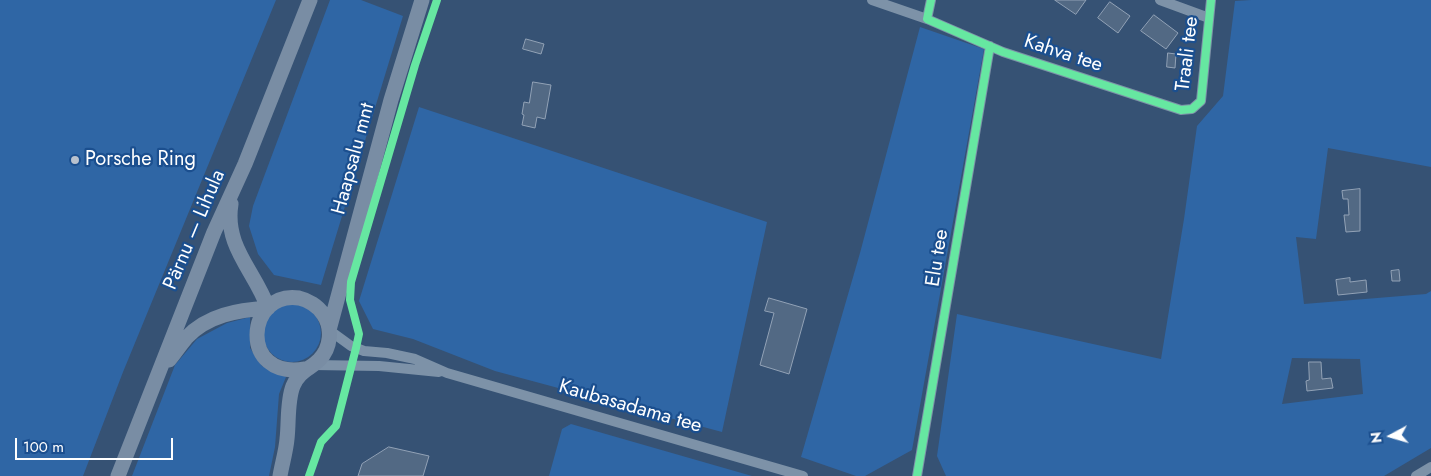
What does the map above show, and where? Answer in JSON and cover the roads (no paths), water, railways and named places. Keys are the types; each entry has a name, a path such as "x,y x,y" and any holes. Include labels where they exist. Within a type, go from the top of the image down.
{"main road":[{"name":"Pärnu — Lihula","path":"118,476 214,232 234,188 310,0"},
{"name":"Haapsalu mnt","path":"329,330 391,100 422,0"},
{"path":"234,188 230,212 232,234 240,255 264,296 268,308"},
{"path":"280,476 287,442 293,387 309,367 324,354 328,345 329,330 318,307 305,300 289,298 274,303 260,318 257,327 257,339 262,353 269,362 278,368 293,371 309,367"},
{"path":"158,374 187,337 208,322 239,310 268,308"}],"street":[{"name":"Kahva tee","path":"872,0 927,19 990,46 1181,110 1192,109"},
{"path":"927,19 931,0"},
{"path":"1160,0 1209,18"},
{"name":"Traali tee","path":"1192,109 1201,101 1210,0"},
{"name":"Elu tee","path":"917,476 990,46"},
{"name":"Kaubasadama tee","path":"329,330 351,346 364,351 387,353 415,359 447,373 804,476"},
{"name":"Kaubasadama tee","path":"309,367 379,366 447,373"},
{"path":"1416,476 1431,467"}],"place":[{"name":"Porsche Ring","path":"75,160"}]}
